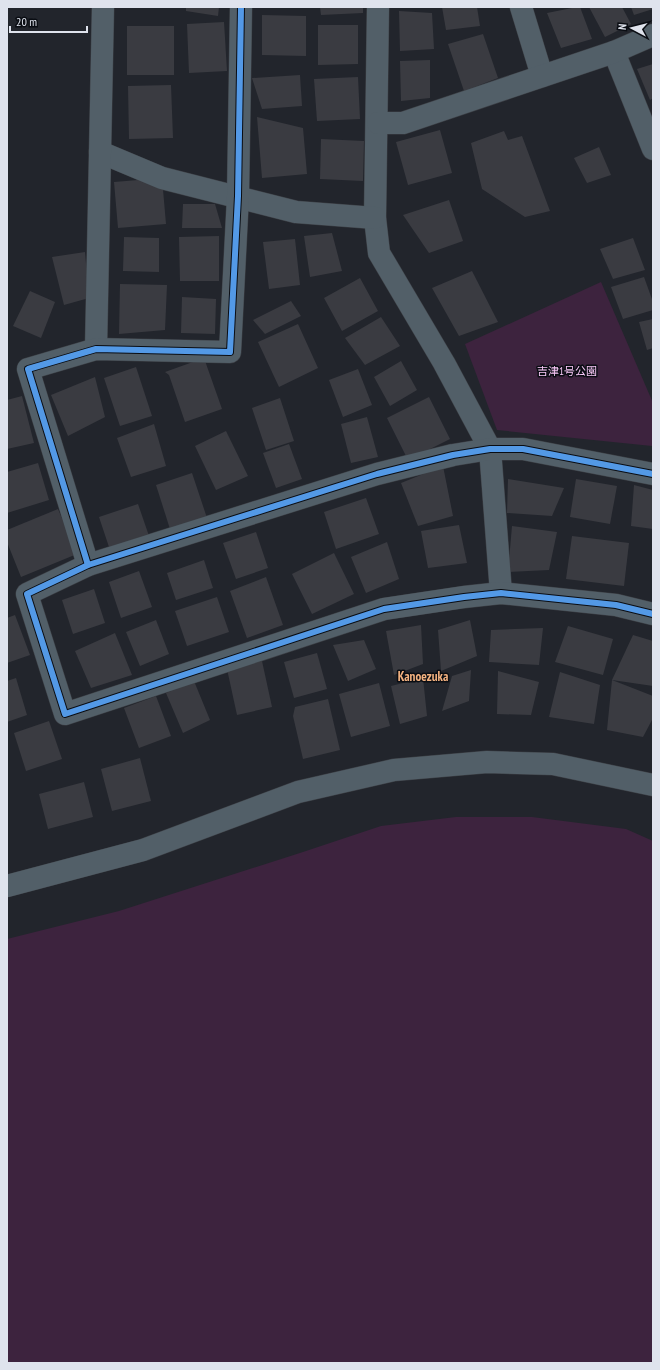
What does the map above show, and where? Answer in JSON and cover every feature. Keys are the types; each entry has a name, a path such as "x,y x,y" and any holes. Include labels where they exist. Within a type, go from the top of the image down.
{"street":[{"path":"96,349 103,7"},
{"path":"88,565 28,369 96,349 230,352 238,196 241,7"},
{"path":"378,7 378,123 375,218 379,253 444,363 490,449 501,593"},
{"path":"521,7 542,76"},
{"path":"378,123 403,123 614,52 653,35"},
{"path":"614,52 653,149"},
{"path":"100,152 162,178 238,196 296,212 375,218"},
{"path":"653,474 523,449 490,449 453,455 377,474 88,565 27,594 65,714 384,609 501,593 616,605 653,614"},
{"path":"7,886 143,850 298,792 394,770 487,762 553,764 653,785"}],"green space":[{"name":"吉津1号公園","path":"601,282 653,403 652,446 497,430 465,344"},
{"path":"456,817 532,817 626,829 653,841 653,1363 7,1363 7,939 119,911 381,826"}],"building":[{"path":"186,7 219,7 218,16 186,11"},
{"path":"320,7 363,7 363,13 321,15"},
{"path":"442,7 477,7 480,26 446,30"},
{"path":"580,7 592,39 561,48 547,13"},
{"path":"589,7 622,7 631,24 605,37"},
{"path":"631,7 653,7 653,9 634,15"},
{"path":"399,11 432,13 434,49 400,51"},
{"path":"262,15 306,16 306,56 262,55"},
{"path":"224,22 227,71 189,73 187,24"},
{"path":"318,25 358,25 358,64 318,65"},
{"path":"127,26 174,26 174,75 127,75"},
{"path":"483,34 498,78 464,91 448,44"},
{"path":"430,60 430,98 401,101 400,61"},
{"path":"653,64 653,98 650,100 637,69"},
{"path":"300,75 302,106 262,109 252,78"},
{"path":"358,77 360,119 317,121 314,79"},
{"path":"171,85 173,138 129,139 128,86"},
{"path":"257,117 303,128 307,174 262,178"},
{"path":"440,130 452,173 408,185 396,142"},
{"path":"504,131 508,140 522,136 550,211 525,217 482,189 471,143"},
{"path":"321,139 364,141 363,181 320,179"},
{"path":"599,147 611,175 587,183 574,158"},
{"path":"162,178 166,224 118,228 114,182"},
{"path":"449,200 463,241 429,253 403,215"},
{"path":"183,204 215,204 222,228 182,228"},
{"path":"332,233 342,271 310,277 304,236"},
{"path":"219,236 219,281 180,281 179,237"},
{"path":"124,237 159,238 159,272 123,271"},
{"path":"633,238 645,270 613,279 600,249"},
{"path":"295,239 300,285 269,289 263,242"},
{"path":"85,252 89,298 64,305 52,257"},
{"path":"472,271 498,322 459,336 432,288"},
{"path":"644,277 653,302 653,310 623,319 611,287"},
{"path":"360,278 378,311 342,331 324,298"},
{"path":"120,284 167,285 165,330 119,334"},
{"path":"30,291 55,302 41,338 13,326"},
{"path":"182,297 216,299 215,334 181,333"},
{"path":"291,301 301,316 265,334 253,320"},
{"path":"381,317 400,346 365,365 345,338"},
{"path":"653,319 653,348 647,350 639,322"},
{"path":"298,324 318,368 279,387 258,342"},
{"path":"204,358 222,409 185,422 169,375 165,372"},
{"path":"401,361 417,390 390,406 374,377"},
{"path":"136,367 152,416 120,426 104,378"},
{"path":"358,369 372,405 343,417 329,380"},
{"path":"95,377 105,417 68,436 51,395"},
{"path":"22,396 34,443 7,449 7,400"},
{"path":"429,397 450,439 408,460 387,418"},
{"path":"280,398 294,441 266,450 252,408"},
{"path":"367,417 378,457 351,463 341,424"},
{"path":"154,424 166,466 131,477 117,438"},
{"path":"226,431 248,476 216,490 195,446"},
{"path":"289,444 302,479 276,488 263,453"},
{"path":"38,463 49,500 7,513 7,472"},
{"path":"443,466 453,516 418,526 401,483"},
{"path":"192,473 208,521 170,529 156,485"},
{"path":"508,479 564,488 552,516 507,513"},
{"path":"576,479 617,486 610,524 570,517"},
{"path":"634,485 653,490 653,529 631,526"},
{"path":"366,498 379,534 336,549 324,512"},
{"path":"138,504 149,536 110,550 99,517"},
{"path":"58,509 77,554 21,577 7,542 7,530"},
{"path":"459,525 467,563 428,568 421,531"},
{"path":"512,526 557,532 549,570 508,572"},
{"path":"256,532 268,568 236,579 223,543"},
{"path":"572,536 629,543 624,586 566,579"},
{"path":"387,542 399,579 366,593 351,557"},
{"path":"334,553 354,594 312,614 292,574"},
{"path":"204,560 213,588 176,600 167,573"},
{"path":"139,571 152,607 121,618 109,582"},
{"path":"266,577 283,625 247,638 230,591"},
{"path":"94,589 105,623 73,634 62,600"},
{"path":"217,597 229,632 187,646 175,611"},
{"path":"15,615 30,655 7,663 7,618"},
{"path":"156,620 169,654 140,666 126,632"},
{"path":"470,620 477,656 441,671 438,630"},
{"path":"421,625 423,664 394,675 386,631"},
{"path":"568,626 613,639 603,675 555,662"},
{"path":"543,628 539,665 489,662 491,630"},
{"path":"115,633 132,675 91,688 75,651"},
{"path":"633,635 653,641 653,686 612,680"},
{"path":"364,640 376,669 348,681 333,645"},
{"path":"317,653 327,689 294,698 284,662"},
{"path":"262,661 272,707 237,715 227,669"},
{"path":"471,670 469,701 442,711 452,676"},
{"path":"498,671 539,682 531,715 497,714"},
{"path":"560,672 600,685 594,724 549,717"},
{"path":"16,678 27,715 7,722 7,681"},
{"path":"423,678 427,716 400,724 391,686"},
{"path":"612,680 653,696 653,718 643,737 607,730"},
{"path":"194,681 210,720 183,733 166,693"},
{"path":"379,683 390,726 351,737 339,694"},
{"path":"156,696 171,736 139,748 124,708"},
{"path":"328,699 340,750 303,759 293,716 295,707"},
{"path":"49,721 62,759 26,771 14,733"},
{"path":"140,758 151,801 112,811 101,769"},
{"path":"84,782 93,817 48,829 39,794"}],"cycle path":[{"path":"88,565 28,369 96,349 230,352 238,196 241,7"},
{"path":"653,474 523,449 490,449 453,455 377,474 88,565 27,594 65,714 384,609 501,593 616,605 653,614"}],"district":[{"name":"Kanoezuka","path":"423,676"}]}
